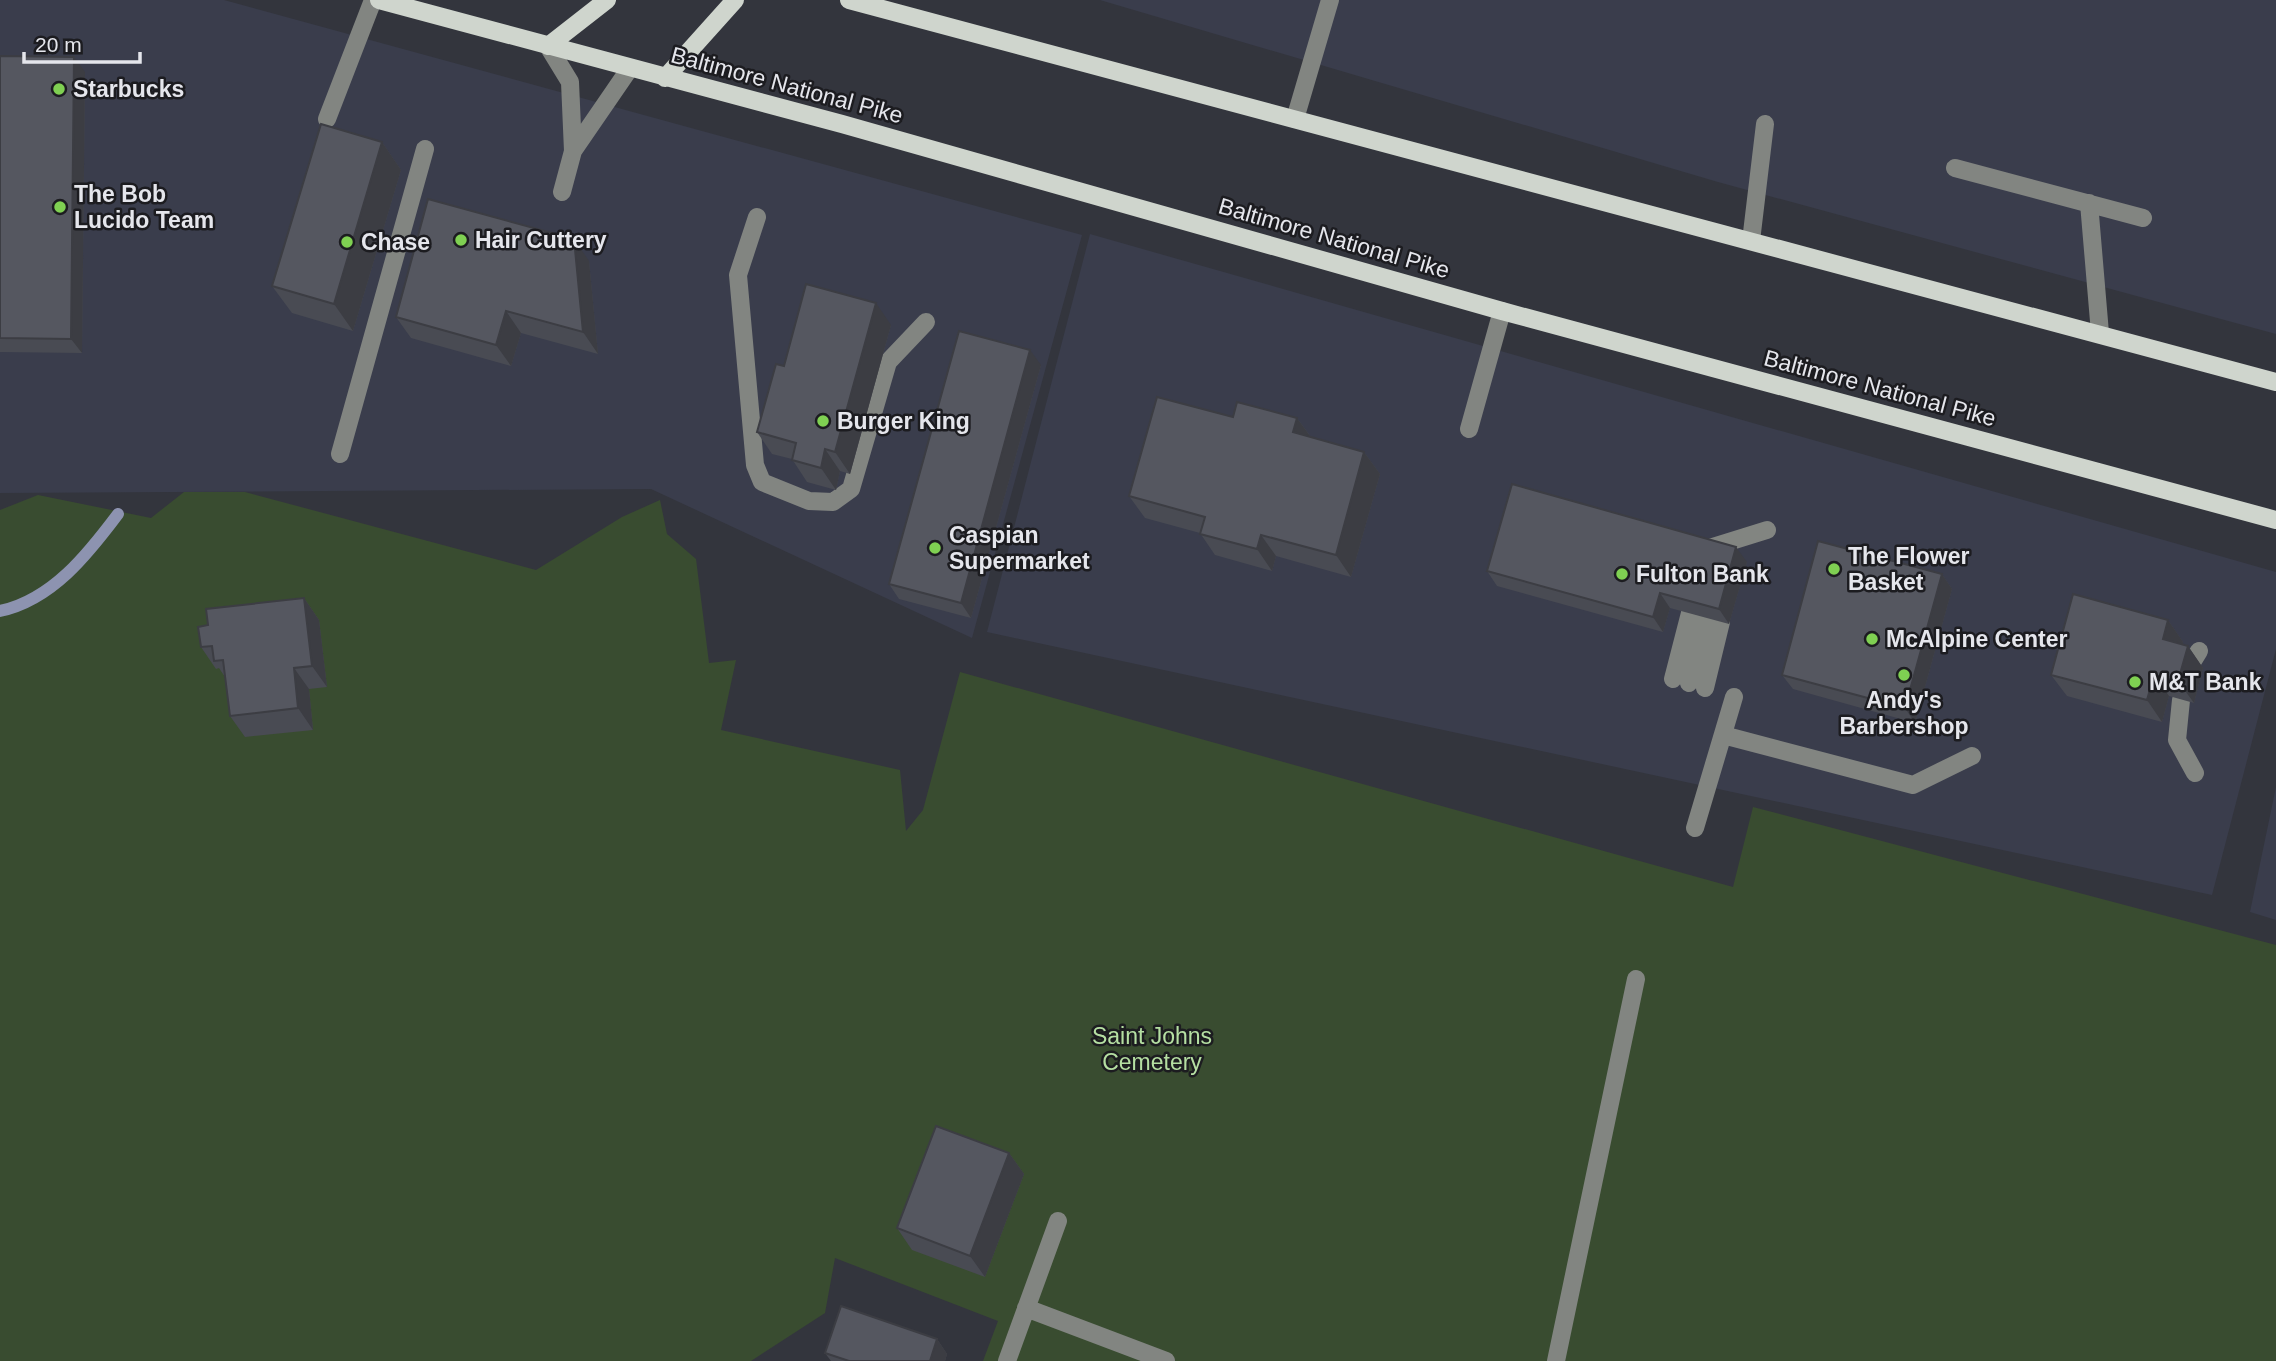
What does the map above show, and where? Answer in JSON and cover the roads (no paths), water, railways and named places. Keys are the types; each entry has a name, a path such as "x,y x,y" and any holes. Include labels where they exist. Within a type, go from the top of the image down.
{"main road":[{"name":"Baltimore National Pike","path":"379,0 842,124 1502,312 2276,520"},
{"path":"548,46 607,0"},
{"path":"665,78 735,0"},
{"path":"849,0 2276,382"}],"lane":[{"path":"327,119 373,0"},
{"path":"1295,119 1330,0"},
{"path":"548,46 570,82 573,152 562,192"},
{"path":"573,152 630,68"},
{"path":"1751,241 1765,124"},
{"path":"340,454 425,149"},
{"path":"1955,168 2143,218"},
{"path":"2089,203 2100,333"},
{"path":"757,217 738,275 755,465 762,482 772,489 823,503 834,502 851,489 888,362 926,322"},
{"path":"1469,429 1502,312"},
{"path":"1739,539 1722,554 1739,539 1767,530"},
{"path":"1706,617 1689,684 1706,617"},
{"path":"1695,828 1734,696"},
{"path":"2181,700 2177,740 2195,773"},
{"path":"1723,735 1913,785 1972,756"},
{"path":"1556,1361 1636,979"},
{"path":"1007,1361 1058,1221"},
{"path":"1026,1308 1166,1361"}],"waterway":[{"path":"0,611 36,597 52,586 81,559 118,514"}],"place":[{"name":"Starbucks","path":"59,89"},
{"name":"The Bob Lucido Team","path":"60,207"},
{"name":"Hair Cuttery","path":"461,240"},
{"name":"Chase","path":"347,242"},
{"name":"Burger King","path":"823,421"},
{"name":"Caspian Supermarket","path":"935,548"},
{"name":"The Flower Basket","path":"1834,569"},
{"name":"Fulton Bank","path":"1622,574"},
{"name":"McAlpine Center","path":"1872,639"},
{"name":"Andy's Barbershop","path":"1904,675"},
{"name":"M&T Bank","path":"2135,682"}],"park label":[{"name":"Saint Johns Cemetery","path":"1152,1049"}]}
